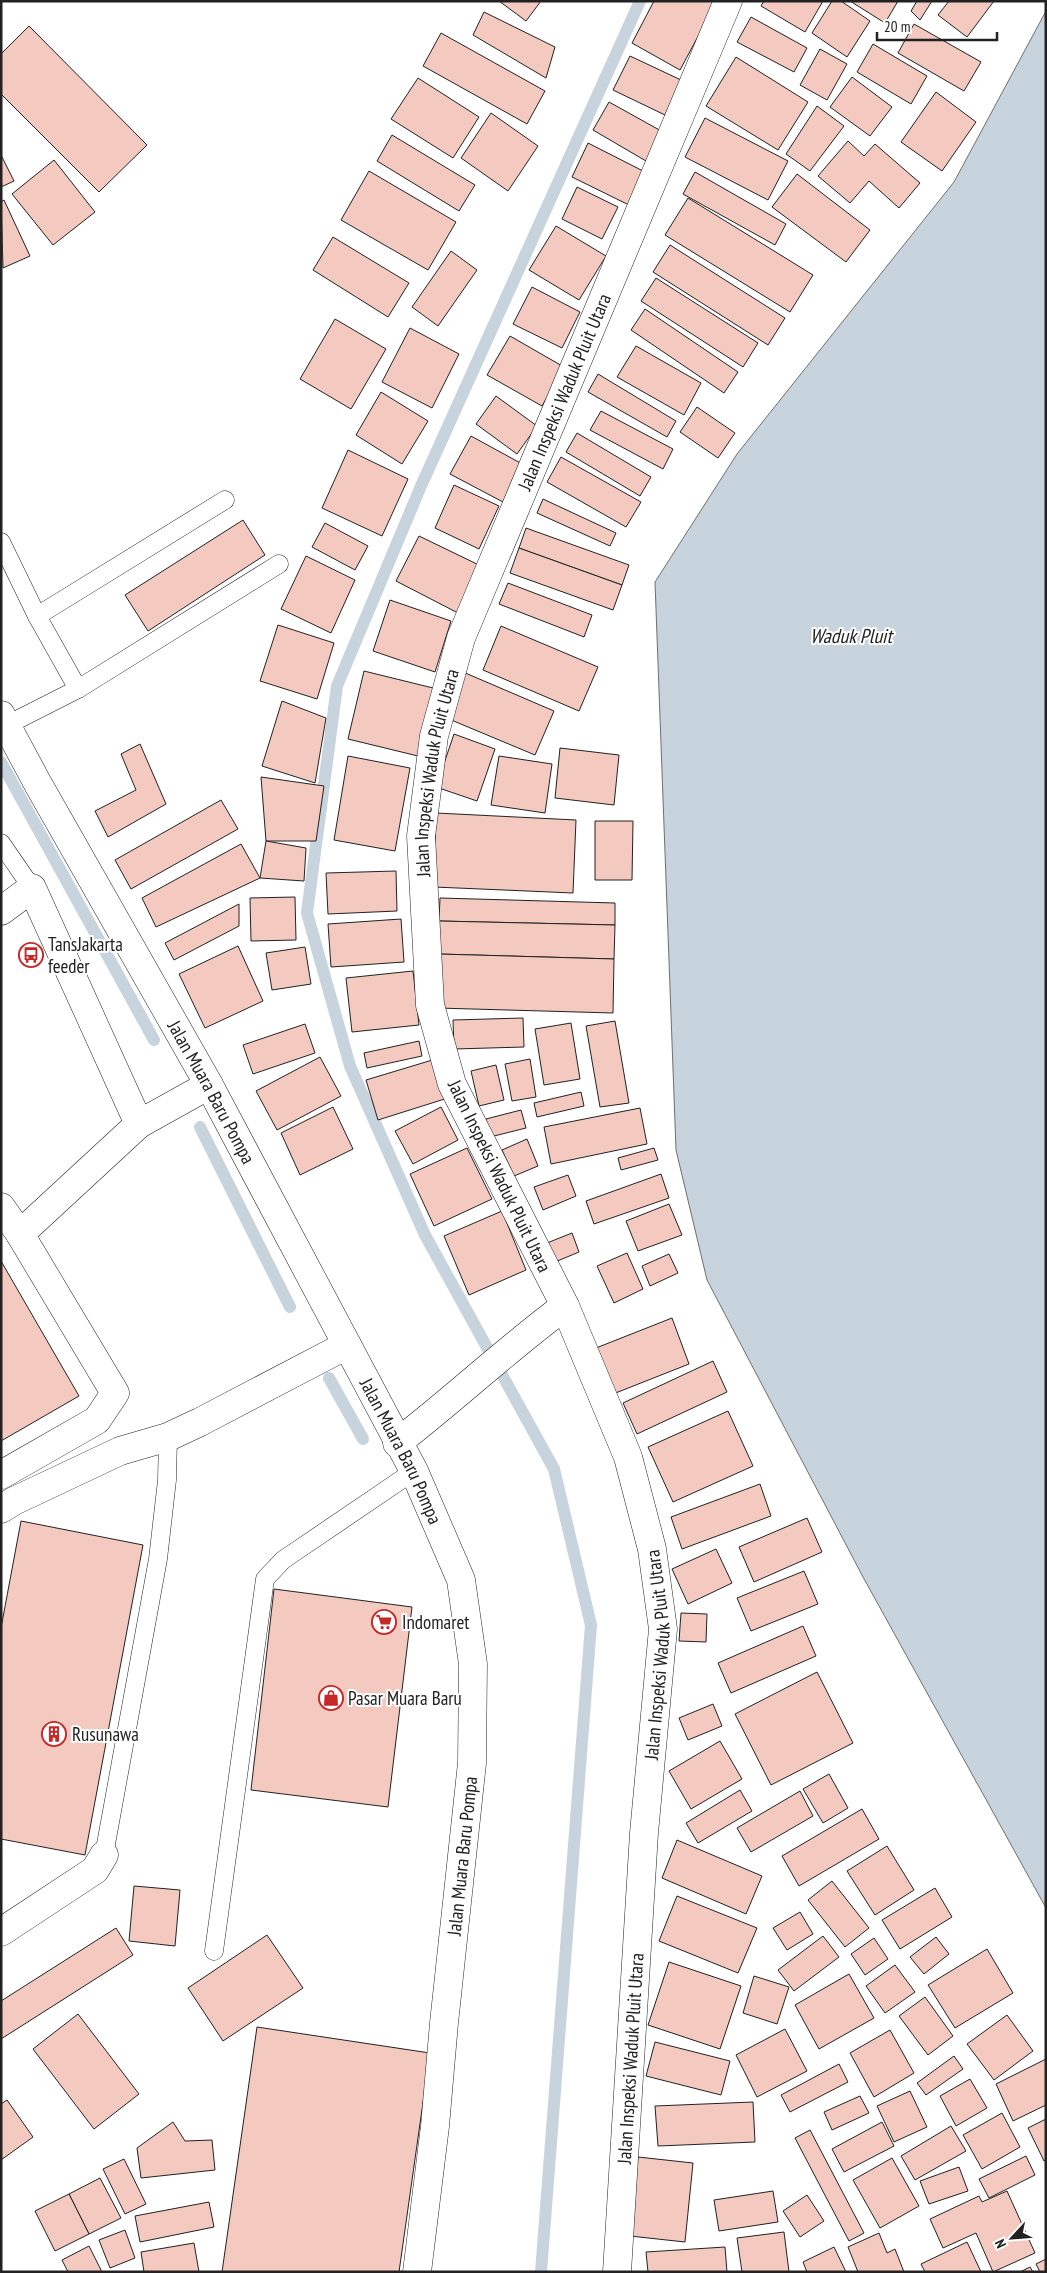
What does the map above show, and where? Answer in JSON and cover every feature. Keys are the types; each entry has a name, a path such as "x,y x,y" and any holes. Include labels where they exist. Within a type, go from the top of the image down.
{"street":[{"name":"Jalan Inspeksi Waduk Pluit Utara","path":"617,2272 644,1833 663,1629 652,1549 628,1458 564,1306 452,1084 430,1005 422,827 434,736 461,638 728,1"},
{"name":"Jalan Muara Baru Pompa","path":"4,720 199,1091 347,1345 397,1443 414,1471 461,1580 473,1664 472,1763 435,2126 417,2272"},
{"path":"1,911 32,888 140,1124"},
{"path":"20,1234 140,1124 199,1091"},
{"path":"1,1207 20,1234 115,1393 97,1420 1,1476"},
{"path":"397,1443 564,1306"},
{"path":"1,1510 14,1501 120,1451 168,1437 347,1345"},
{"path":"1,1932 94,1870 104,1855"}],"lane":[{"path":"38,616 225,500"},
{"path":"1,542 38,616 78,689"},
{"path":"4,720 78,689 279,564"},
{"path":"1,844 32,888"},
{"path":"104,1855 158,1559 167,1480 168,1437"},
{"path":"214,1951 265,1579 283,1560 414,1471"}],"water":[{"name":"Waduk Pluit","path":"1046,11 1046,1908 863,1577 707,1280 676,1150 655,582 737,454 954,182"}],"building":[{"path":"499,1 541,1 526,21"},
{"path":"654,1 717,1 680,70 632,43"},
{"path":"764,1 823,1 805,32 761,6"},
{"path":"832,1 841,1 870,21 847,57 812,33"},
{"path":"850,1 898,1 885,23"},
{"path":"917,1 932,1 920,20 911,11"},
{"path":"949,1 994,1 967,37 938,15"},
{"path":"484,12 555,47 546,78 473,35"},
{"path":"751,17 807,48 794,72 737,42"},
{"path":"914,24 981,62 964,91 898,53"},
{"path":"29,26 147,145 99,192 1,94 1,54"},
{"path":"441,33 545,91 527,124 423,66"},
{"path":"873,44 927,76 911,104 857,72"},
{"path":"820,49 847,64 827,100 800,85"},
{"path":"630,56 681,80 665,115 613,90"},
{"path":"736,57 808,102 778,150 706,106"},
{"path":"852,77 892,107 870,136 830,107"},
{"path":"418,78 479,117 453,158 391,119"},
{"path":"936,92 976,122 942,171 901,142"},
{"path":"609,102 663,132 646,161 593,130"},
{"path":"817,106 844,126 810,171 786,154"},
{"path":"491,113 538,146 508,191 461,158"},
{"path":"705,118 788,161 768,200 685,157"},
{"path":"392,135 475,185 459,211 377,161"},
{"path":"848,141 864,156 875,144 920,183 899,208 869,181 850,203 818,176"},
{"path":"588,143 645,172 629,205 572,177"},
{"path":"1,155 14,181 1,187"},
{"path":"54,160 95,212 53,245 12,194"},
{"path":"369,171 456,222 428,270 341,220"},
{"path":"695,172 786,224 775,245 683,194"},
{"path":"797,174 870,230 846,262 772,207"},
{"path":"577,187 618,207 602,239 562,219"},
{"path":"688,198 813,275 790,312 665,235"},
{"path":"4,200 30,256 3,268 1,202"},
{"path":"556,226 606,256 579,300 529,270"},
{"path":"333,237 409,283 388,317 313,270"},
{"path":"670,245 785,318 768,345 653,272"},
{"path":"451,251 477,270 438,326 412,307"},
{"path":"656,278 758,343 743,367 641,301"},
{"path":"532,287 580,312 562,348 513,324"},
{"path":"645,309 738,372 724,393 631,330"},
{"path":"335,319 386,349 351,409 300,379"},
{"path":"410,328 459,354 432,408 382,382"},
{"path":"510,336 564,367 542,406 487,375"},
{"path":"636,346 701,383 684,415 617,377"},
{"path":"598,374 676,421 667,437 588,392"},
{"path":"381,392 428,421 402,464 356,435"},
{"path":"496,396 537,426 517,454 476,424"},
{"path":"697,407 735,433 718,458 680,432"},
{"path":"601,411 673,449 663,469 590,430"},
{"path":"577,433 651,477 640,496 566,452"},
{"path":"471,436 524,465 503,502 450,474"},
{"path":"348,450 408,479 382,536 322,508"},
{"path":"561,457 641,502 626,527 547,482"},
{"path":"454,485 499,506 479,549 435,528"},
{"path":"543,499 616,533 610,546 537,513"},
{"path":"243,520 265,555 148,631 125,595"},
{"path":"325,523 368,546 355,570 312,547"},
{"path":"526,528 629,565 622,585 519,548"},
{"path":"419,536 481,566 458,613 396,581"},
{"path":"519,548 622,585 613,610 510,573"},
{"path":"306,556 355,580 331,633 281,609"},
{"path":"508,583 592,615 584,637 499,604"},
{"path":"390,600 451,621 435,672 373,651"},
{"path":"278,625 334,643 317,699 260,681"},
{"path":"501,626 598,667 579,711 483,670"},
{"path":"364,671 433,688 418,756 348,739"},
{"path":"463,672 554,711 535,755 444,717"},
{"path":"282,701 326,718 315,783 262,766"},
{"path":"454,734 495,749 477,801 436,787"},
{"path":"140,744 166,804 108,837 95,811 136,790 121,754"},
{"path":"560,748 619,755 614,805 555,798"},
{"path":"348,756 410,768 395,851 334,840"},
{"path":"499,756 552,764 545,813 491,805"},
{"path":"261,777 324,786 316,841 266,841"},
{"path":"221,800 238,829 131,889 115,860"},
{"path":"436,813 576,820 573,893 434,887"},
{"path":"595,821 633,821 632,880 595,880"},
{"path":"266,841 306,848 304,881 260,878"},
{"path":"241,844 260,878 156,927 142,898"},
{"path":"396,871 397,911 328,914 326,873"},
{"path":"295,897 296,940 251,941 250,898"},
{"path":"440,898 615,903 615,925 439,921"},
{"path":"239,904 239,926 174,960 165,943"},
{"path":"401,919 404,962 331,967 328,924"},
{"path":"439,921 615,925 614,959 439,954"},
{"path":"238,946 263,1001 205,1028 179,974"},
{"path":"305,947 311,984 272,990 266,953"},
{"path":"439,954 614,959 613,1013 437,1008"},
{"path":"413,971 419,1025 352,1032 346,978"},
{"path":"523,1018 524,1047 454,1049 453,1020"},
{"path":"615,1021 629,1103 600,1107 586,1026"},
{"path":"571,1023 580,1079 544,1085 535,1029"},
{"path":"305,1024 315,1053 253,1074 243,1045"},
{"path":"419,1041 422,1056 367,1068 364,1053"},
{"path":"320,1057 341,1096 277,1130 256,1091"},
{"path":"439,1058 451,1097 378,1120 366,1080"},
{"path":"530,1059 536,1097 512,1101 505,1064"},
{"path":"496,1065 504,1100 479,1106 471,1071"},
{"path":"581,1092 584,1106 537,1117 534,1103"},
{"path":"333,1107 353,1149 300,1175 281,1133"},
{"path":"441,1107 458,1140 413,1164 395,1131"},
{"path":"640,1108 647,1144 551,1164 544,1127"},
{"path":"521,1110 526,1128 490,1137 486,1119"},
{"path":"527,1139 538,1166 514,1176 502,1150"},
{"path":"467,1148 492,1199 434,1226 410,1174"},
{"path":"654,1148 658,1160 621,1170 618,1158"},
{"path":"661,1174 669,1198 594,1224 586,1201"},
{"path":"568,1175 576,1196 543,1210 534,1187"},
{"path":"669,1204 682,1235 638,1251 626,1221"},
{"path":"502,1211 526,1270 469,1295 444,1236"},
{"path":"572,1233 579,1252 555,1262 547,1243"},
{"path":"627,1253 643,1289 614,1303 597,1266"},
{"path":"669,1254 678,1273 650,1286 642,1266"},
{"path":"1,1261 79,1396 1,1441"},
{"path":"672,1318 689,1364 613,1394 596,1348"},
{"path":"713,1361 727,1392 637,1434 623,1403"},
{"path":"728,1411 753,1466 673,1502 648,1447"},
{"path":"760,1484 771,1516 682,1549 671,1517"},
{"path":"807,1518 822,1552 754,1582 739,1547"},
{"name":"Rusunawa","path":"21,1521 143,1545 85,1855 1,1839 1,1628"},
{"path":"716,1549 732,1583 688,1604 672,1569"},
{"path":"804,1571 818,1604 751,1631 737,1598"},
{"name":"Pasar Muara Baru","path":"274,1589 412,1607 388,1807 251,1790"},
{"path":"681,1613 707,1614 706,1642 679,1641"},
{"path":"803,1626 816,1656 731,1693 718,1663"},
{"path":"817,1672 853,1743 771,1785 735,1714"},
{"path":"713,1704 722,1726 688,1740 679,1718"},
{"path":"720,1741 742,1779 691,1809 669,1771"},
{"path":"829,1774 848,1808 823,1823 803,1789"},
{"path":"740,1790 752,1811 698,1843 686,1823"},
{"path":"800,1791 813,1816 751,1852 737,1828"},
{"path":"862,1809 879,1839 799,1886 782,1856"},
{"path":"677,1840 762,1876 746,1914 662,1878"},
{"path":"887,1846 914,1890 875,1915 847,1871"},
{"path":"832,1881 869,1928 845,1947 808,1900"},
{"path":"134,1886 180,1890 175,1946 129,1941"},
{"path":"935,1888 952,1917 900,1949 882,1920"},
{"path":"677,1896 757,1928 738,1973 659,1941"},
{"path":"800,1912 813,1934 787,1950 773,1928"},
{"path":"116,1928 133,1955 1,2039 1,2001"},
{"path":"267,1935 303,1988 223,2041 188,1988"},
{"path":"823,1936 839,1957 794,1991 778,1970"},
{"path":"936,1937 949,1954 924,1974 910,1957"},
{"path":"874,1938 888,1959 865,1975 851,1954"},
{"path":"987,1949 1013,1993 955,2028 928,1985"},
{"path":"669,1962 741,1986 720,2049 648,2025"},
{"path":"895,1965 915,1992 885,2013 866,1986"},
{"path":"849,1974 874,2018 819,2049 795,2005"},
{"path":"754,1976 789,1987 777,2024 743,2013"},
{"path":"925,1997 953,2036 928,2055 899,2016"},
{"path":"78,2014 139,2094 94,2129 33,2049"},
{"path":"1007,2015 1033,2051 994,2080 967,2044"},
{"path":"257,2027 430,2053 399,2272 222,2272"},
{"path":"785,2029 807,2071 757,2097 736,2055"},
{"path":"890,2030 914,2073 874,2097 850,2053"},
{"path":"655,2042 730,2061 721,2095 646,2076"},
{"path":"954,2056 963,2069 926,2095 917,2083"},
{"path":"1046,2059 1046,2105 1013,2121 996,2084"},
{"path":"839,2064 848,2082 790,2112 781,2095"},
{"path":"970,2079 987,2108 956,2126 940,2096"},
{"path":"910,2091 927,2127 894,2142 877,2106"},
{"path":"860,2096 869,2113 832,2130 824,2112"},
{"path":"7,2100 33,2137 1,2160 1,2104"},
{"path":"753,2102 755,2142 658,2146 655,2106"},
{"path":"1002,2113 1020,2147 982,2169 963,2135"},
{"path":"1046,2119 1046,2160 1044,2161 1028,2128"},
{"path":"173,2122 185,2141 212,2140 215,2170 141,2178 137,2148"},
{"path":"882,2122 894,2146 844,2172 832,2149"},
{"path":"951,2126 966,2151 915,2180 901,2156"},
{"path":"810,2130 864,2233 849,2241 795,2138"},
{"path":"1026,2156 1035,2175 989,2198 979,2179"},
{"path":"638,2157 693,2163 685,2242 630,2236"},
{"path":"892,2158 919,2206 880,2228 853,2180"},
{"path":"124,2159 146,2204 125,2214 103,2169"},
{"path":"959,2167 968,2191 929,2204 920,2181"},
{"path":"100,2178 121,2218 89,2234 69,2194"},
{"path":"773,2191 778,2222 719,2231 714,2200"},
{"path":"1007,2191 1035,2253 993,2272 976,2233 943,2248 930,2219 979,2196 982,2202"},
{"path":"69,2194 89,2234 55,2251 35,2211"},
{"path":"807,2195 824,2221 800,2237 783,2211"},
{"path":"209,2202 214,2227 140,2242 135,2216"},
{"path":"125,2230 135,2258 110,2268 99,2240"},
{"path":"784,2232 789,2272 742,2272 737,2238"},
{"path":"879,2233 887,2253 895,2249 904,2272 858,2272 848,2247"},
{"path":"967,2242 981,2272 925,2272 921,2264"},
{"path":"194,2243 199,2272 144,2272 141,2252"},
{"path":"89,2246 102,2272 68,2272 62,2260"},
{"path":"725,2247 727,2272 648,2272 646,2252"},
{"path":"834,2247 846,2272 807,2272 803,2262"},
{"path":"1046,2259 1046,2272 1040,2272 1036,2264"},
{"path":"1030,2267 1033,2272 1020,2272"}],"waterway":[{"path":"541,2272 591,1625 554,1469 425,1235 350,1066 307,913 337,686 421,486 640,1"},
{"path":"1,762 154,1040"},
{"path":"200,1127 290,1307"},
{"path":"329,1378 363,1439"}],"place":[{"name":"TansJakarta feeder","path":"31,955"},
{"name":"Indomaret","path":"384,1622"},
{"name":"Pasar Muara Baru","path":"331,1698"},
{"name":"Rusunawa","path":"54,1734"}]}
